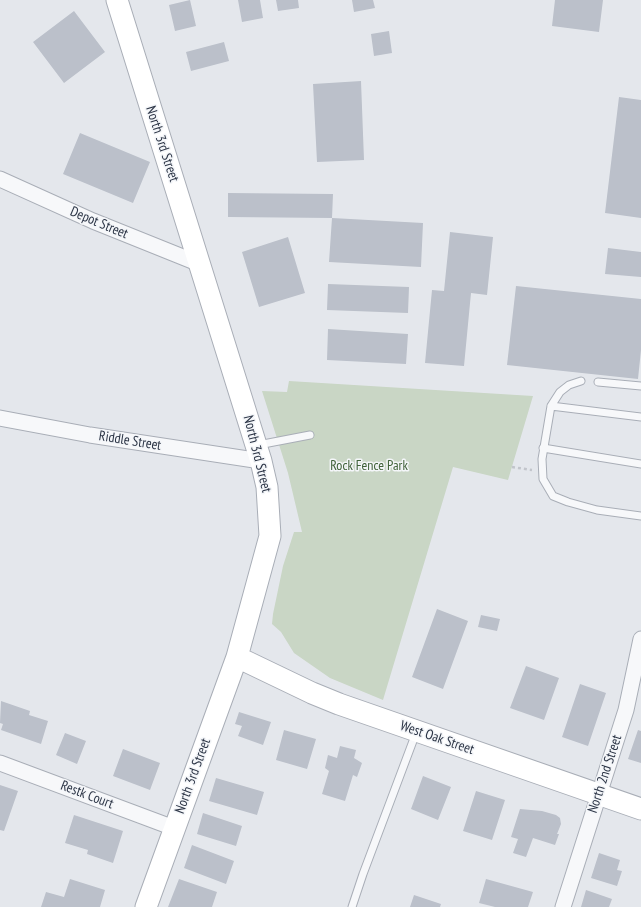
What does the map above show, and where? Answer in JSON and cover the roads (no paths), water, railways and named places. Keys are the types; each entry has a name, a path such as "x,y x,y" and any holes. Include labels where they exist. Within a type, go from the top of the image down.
{"main road":[{"name":"North 3rd Street","path":"117,0 259,453 267,486 270,536 237,657 146,907"},
{"name":"West Oak Street","path":"237,657 312,693 417,731 641,808"}],"street":[{"name":"Depot Street","path":"0,179 93,221 200,264"},
{"name":"Riddle Street","path":"0,418 90,435 259,453"},
{"name":"North 2nd Street","path":"563,907 626,710 641,642"},
{"name":"Restk Court","path":"0,763 174,828"}],"lane":[{"path":"581,381 569,385 560,392 551,406 543,448 543,479 553,496 568,502 596,510 641,516"},
{"path":"598,382 641,386"},
{"path":"551,406 641,417"},
{"path":"259,453 310,434"},
{"path":"543,448 641,464"},
{"path":"352,907 417,731"}],"park label":[{"name":"Rock Fence Park","path":"369,466"}]}
